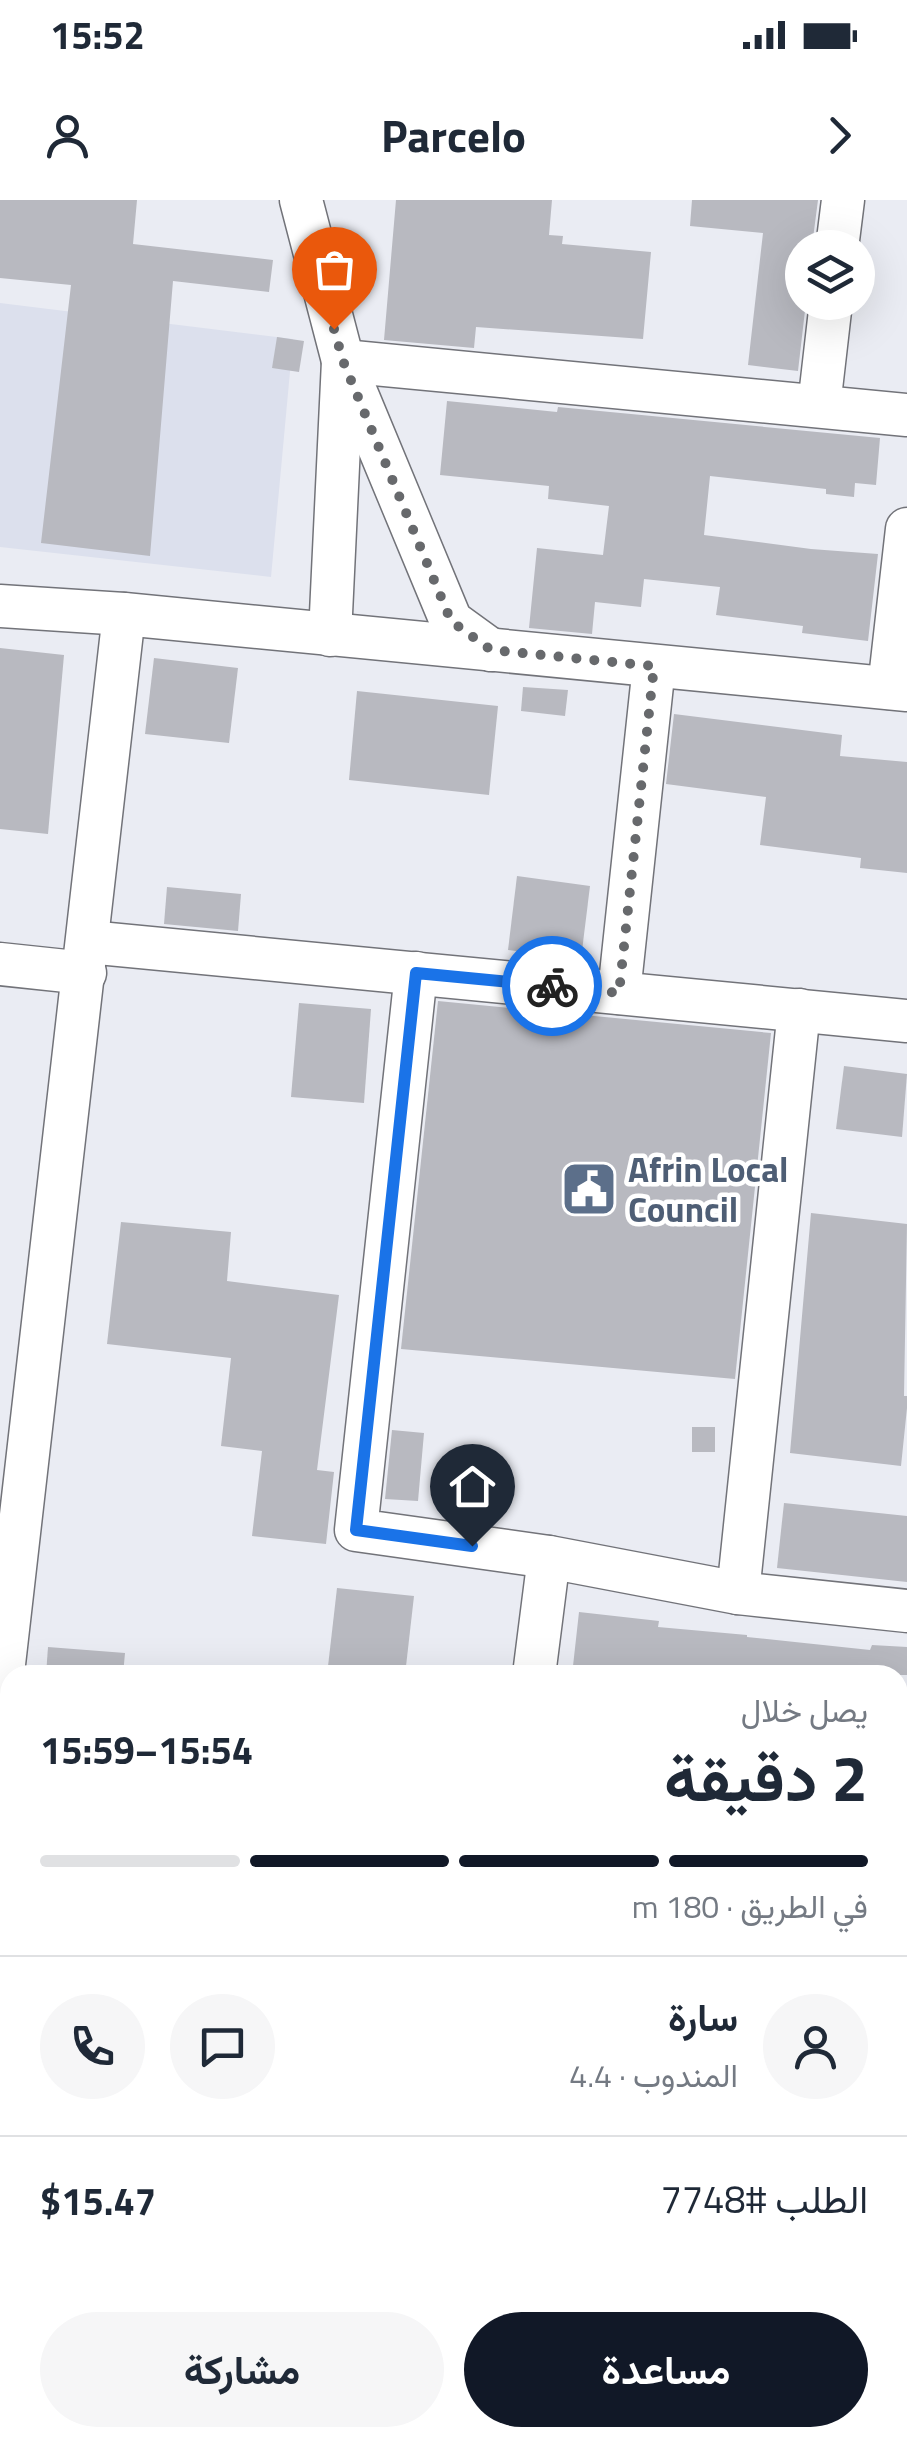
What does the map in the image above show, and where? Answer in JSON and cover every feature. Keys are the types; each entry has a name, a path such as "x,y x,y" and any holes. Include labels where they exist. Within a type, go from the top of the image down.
{"street":[{"path":"302,200 343,361 451,621 491,650"},
{"path":"840,230 843,200"},
{"path":"819,406 829,320"},
{"path":"343,361 907,415"},
{"path":"330,634 343,361"},
{"path":"0,606 124,614 898,689 907,529"},
{"path":"4,1665 124,614"},
{"path":"619,993 654,666"},
{"path":"0,964 87,958 416,973 907,1021"},
{"path":"416,973 356,1530 549,1557 738,1593 907,1611"},
{"path":"738,1593 799,1010"},
{"path":"535,1665 549,1557"}],"shaded area":[{"path":"0,303 293,339 271,577 0,547"}],"building":[{"path":"0,200 137,200 133,244 273,260 269,292 173,281 150,556 41,543 71,285 0,278"},
{"path":"396,200 552,200 549,235 563,236 562,244 651,252 643,339 476,327 474,348 384,340"},
{"path":"692,200 818,200 814,230 785,230 785,320 804,320 798,371 748,365 763,233 690,226"},
{"path":"277,337 304,341 299,372 272,368"},
{"path":"447,401 557,412 558,407 880,438 876,485 855,483 854,497 826,494 826,489 710,476 704,535 878,554 868,641 802,633 803,626 716,615 720,587 644,579 641,607 595,602 592,634 529,628 537,548 603,555 609,506 548,499 549,486 440,475"},
{"path":"0,648 64,655 48,834 0,829"},
{"path":"154,658 238,668 229,743 145,734"},
{"path":"523,687 568,690 565,716 521,711"},
{"path":"357,691 498,706 489,795 349,780"},
{"path":"674,714 842,735 840,756 907,762 907,873 860,868 861,858 760,845 766,797 666,784"},
{"path":"517,876 590,886 581,959 508,950"},
{"path":"167,887 241,894 238,931 164,924"},
{"name":"Afrin Local Council","path":"438,1001 771,1033 735,1379 401,1349"},
{"path":"299,1003 371,1009 364,1103 291,1097"},
{"path":"844,1066 907,1074 902,1137 836,1129"},
{"path":"811,1213 907,1224 907,1408 901,1466 790,1453"},
{"path":"121,1222 231,1232 227,1281 339,1295 317,1470 334,1472 326,1544 252,1536 262,1451 221,1446 231,1358 107,1344"},
{"path":"692,1427 715,1427 715,1452 692,1452"},
{"path":"392,1430 424,1433 418,1501 385,1499"},
{"path":"784,1503 907,1516 907,1582 777,1568"},
{"path":"337,1588 414,1596 406,1665 328,1665"},
{"path":"579,1612 659,1621 658,1627 747,1637 870,1650 872,1645 907,1647 907,1665 573,1665"},
{"path":"48,1647 125,1653 124,1665 47,1665"}],"way so far":[{"path":"334,329 343,361 451,621 491,650 654,666 619,993 552,986"}],"place":[{"name":"Afrin Local Council","path":"589,1189"}],"route":[{"path":"472,1546 356,1530 416,973 552,986"}]}
